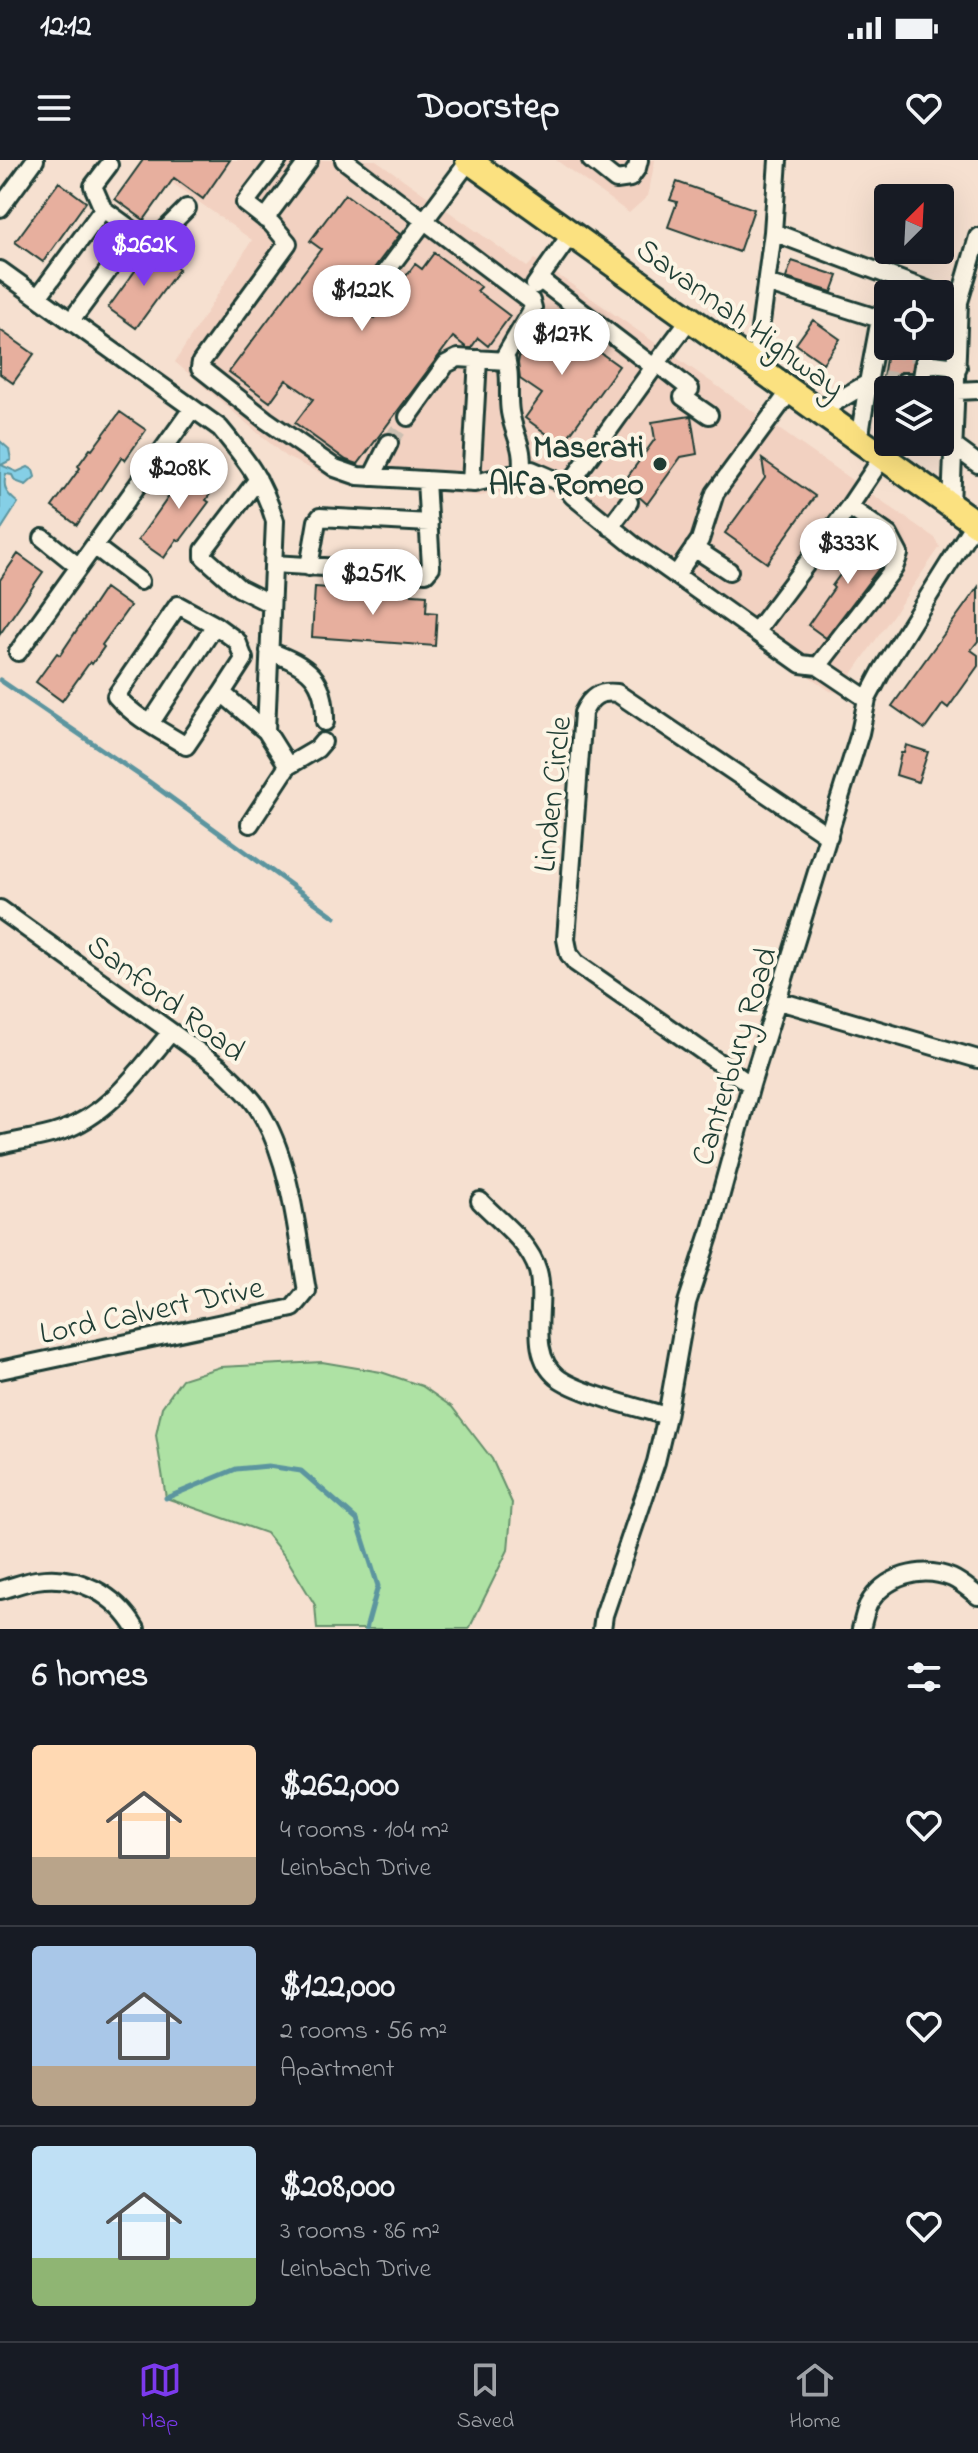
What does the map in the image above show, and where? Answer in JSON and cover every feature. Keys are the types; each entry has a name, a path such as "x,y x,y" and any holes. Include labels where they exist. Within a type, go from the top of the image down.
{"highway":[{"name":"Savannah Highway","path":"468,160 976,523"}],"street":[{"path":"0,208 35,160"},
{"path":"278,160 245,203 288,243 201,362 200,368 266,420 335,468 358,476 471,483 532,470 562,483 610,527 801,664 818,666 867,699"},
{"path":"265,219 309,160"},
{"path":"344,160 526,298 533,308 505,356 509,409 522,450 521,473"},
{"path":"374,288 468,160"},
{"path":"591,160 616,180 630,178 639,160"},
{"path":"755,367 773,232 778,160"},
{"path":"109,165 93,186 103,209 136,233 158,237 187,208"},
{"path":"38,297 103,209"},
{"path":"773,232 887,280"},
{"path":"71,321 136,233"},
{"path":"526,298 571,234"},
{"path":"951,506 959,302 978,237"},
{"path":"0,270 220,428 265,489 275,521 266,731"},
{"path":"539,279 690,389 683,397 709,415"},
{"path":"766,283 874,319"},
{"path":"954,300 959,302"},
{"path":"567,488 689,320"},
{"path":"408,417 446,364 458,358 507,361"},
{"path":"471,483 478,359"},
{"path":"938,360 958,367"},
{"path":"814,408 832,404 874,379"},
{"path":"859,441 874,379"},
{"path":"957,391 978,390"},
{"path":"676,575 706,527 707,511 715,493 790,391"},
{"path":"18,652 192,409"},
{"path":"372,477 389,443"},
{"path":"955,447 978,464"},
{"path":"756,631 882,458"},
{"path":"258,479 204,550 204,557 239,588 271,604"},
{"path":"273,564 426,573 431,567 426,480"},
{"path":"610,527 629,502"},
{"path":"818,666 894,568 899,554 889,535 849,507"},
{"path":"309,567 320,517 429,523"},
{"name":"Canterbury Road","path":"602,1629 604,1615 656,1462 687,1303 860,733 867,699 976,523"},
{"path":"43,538 79,567"},
{"path":"94,546 140,581"},
{"path":"694,548 729,571"},
{"path":"178,605 215,625 237,641 244,659 186,746 150,724 116,696 178,605"},
{"path":"150,724 215,625"},
{"path":"269,651 307,669 322,687 325,722"},
{"name":"Linden Circle","path":"751,1085 576,963 569,954 567,924 583,713 588,702 605,692 617,693 829,836"},
{"path":"222,693 266,731 288,766"},
{"path":"250,824 288,766 323,742"},
{"name":"Sanford Road","path":"0,909 220,1067 246,1093 264,1117 282,1158 307,1291"},
{"path":"779,1001 978,1059"},
{"path":"0,1145 61,1131 91,1116 119,1094 171,1032"},
{"path":"480,1201 528,1248 538,1271 542,1295 539,1338 555,1375 571,1385 667,1416"},
{"name":"Lord Calvert Drive","path":"0,1370 293,1308 307,1291"},
{"path":"861,1629 868,1606 878,1592 914,1571 952,1577 978,1596"},
{"path":"0,1590 37,1579 68,1579 99,1591 125,1611 136,1629"}],"shaded area":[{"path":"140,160 376,160 527,267 535,259 935,538 940,547 839,693 830,691 596,526 554,492 533,488 480,496 344,484 286,457 175,362 252,240"},
{"path":"556,160 655,160 648,196 629,213"}],"green space":[{"path":"322,1362 381,1372 422,1386 452,1407 492,1459 512,1503 508,1550 469,1629 317,1629 315,1605 287,1559 266,1533 166,1498 156,1435 162,1407 182,1379 220,1367"}],"water":[{"path":"0,441 9,449 11,460 1,465 17,472 28,467 35,477 26,485 6,474 6,491 18,503 0,531"}],"building":[{"path":"143,160 230,160 203,199 174,178 144,220 115,199"},
{"path":"59,182 86,202 43,262 15,242"},
{"path":"677,182 754,209 739,252 668,227 677,202 670,200"},
{"path":"345,194 400,234 350,300 375,318 415,264 422,269 434,253 481,287 477,291 510,316 488,346 478,338 471,348 467,348 453,337 358,464 346,460 295,423 313,399 286,380 270,402 229,372 321,249 310,241"},
{"path":"151,249 179,269 136,328 108,308"},
{"path":"792,261 838,276 832,292 786,278"},
{"path":"543,316 551,322 553,319 619,366 562,445 525,418 542,394 520,379 520,351"},
{"path":"813,320 840,339 823,363 796,344"},
{"path":"0,330 34,354 13,383 0,374"},
{"path":"886,360 914,360 912,372 883,376"},
{"path":"120,412 146,430 125,460 122,457 77,525 52,507 90,449"},
{"path":"691,416 697,454 681,457 647,504 621,486 655,439 652,422"},
{"path":"762,459 815,496 767,563 725,533 765,478"},
{"path":"192,464 218,482 206,500 209,502 164,558 138,540"},
{"path":"866,537 878,546 876,548 887,556 886,559 826,638 808,625 834,588 832,586 842,572 838,569"},
{"path":"18,554 43,572 0,634 0,580"},
{"path":"315,587 427,595 426,612 437,613 435,646 312,637"},
{"path":"978,587 978,641 971,650 978,655 978,666 948,708 943,704 925,729 892,706"},
{"path":"105,588 130,606 92,664 90,662 62,701 36,682 57,653 60,655"},
{"path":"906,745 928,752 918,782 896,775"}],"waterway":[{"path":"0,680 148,781 335,917"},
{"path":"166,1498 236,1469 268,1466 301,1471 357,1520 378,1586 366,1629"}],"tunnel":[{"path":"389,443 408,417"}],"place":[{"name":"Maserati Alfa Romeo","path":"660,464"}]}
